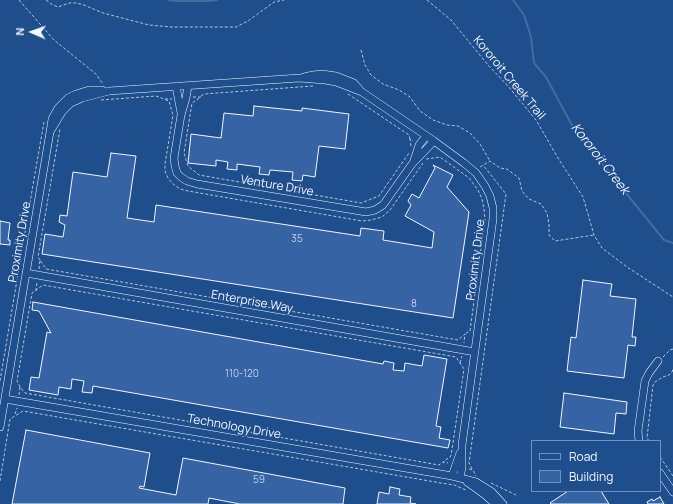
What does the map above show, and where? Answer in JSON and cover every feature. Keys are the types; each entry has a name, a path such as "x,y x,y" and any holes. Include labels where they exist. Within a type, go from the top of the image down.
{"street":[{"name":"Proximity Drive","path":"0,427 50,132 62,112 71,103 82,98 109,91 299,78 325,80 336,82 362,92 434,141 476,173 490,196 494,219 459,466 462,479"},
{"name":"Venture Drive","path":"176,86 181,115"},
{"name":"Venture Drive","path":"188,86 181,115 174,158 177,172 181,177 187,181 197,184 366,212 375,210 383,205 412,164 434,141"},
{"name":"Venture Drive","path":"412,164 426,136"},
{"name":"Enterprise Way","path":"26,273 475,352"},
{"path":"640,440 638,431 645,381 648,373 658,361"},
{"name":"Technology Drive","path":"5,399 452,476 476,482 484,486 503,504"},
{"name":"Proximity Drive","path":"452,476 459,466"},
{"path":"661,474 673,492"},
{"path":"462,479 495,504"}],"path":[{"path":"19,0 54,40 96,74 109,91"},
{"path":"46,0 58,7 69,3 76,3 103,13 142,23 171,27 236,27 248,21 274,2 284,0"},
{"name":"Kororoit Creek Trail","path":"426,0 451,20 536,120 558,158 583,196 594,234 602,248 673,298"},
{"path":"361,50 365,65 371,75 383,84 399,90 410,97 420,111 433,120 447,125 458,126 470,132 480,144 490,161 519,178 522,190 529,199 541,204 547,213 549,235 555,241 594,234"},
{"path":"316,86 204,94 192,103 184,153 188,166 199,175 361,203 379,196 411,149 409,135 345,92"},
{"path":"36,291 40,260 46,269 458,340 470,331 485,219 484,209 478,190 469,178 440,157 425,159 390,210 382,216 372,220 362,221 188,191 180,188 173,184 165,171 173,115 169,101 156,96 98,101"},
{"path":"186,98 201,97"},
{"path":"164,99 179,98"},
{"path":"410,139 420,146"},
{"path":"426,150 436,158"},
{"path":"476,173 483,165 490,161"},
{"path":"476,476 469,463 506,194 483,165"},
{"path":"43,286 51,287 456,357 464,369 451,456 439,465 25,394 17,381 32,293 36,291 43,286"},
{"path":"460,363 465,334"},
{"path":"658,361 673,349"},
{"path":"649,440 653,385 655,382 669,375 673,370"},
{"path":"15,416 20,387"},
{"path":"0,481 10,419 23,411 454,485 467,490"},
{"path":"661,458 673,476"},
{"path":"443,462 473,470"}],"building":[{"path":"254,106 302,111 302,108 349,114 345,149 319,146 315,177 303,175 302,181 292,180 293,172 270,170 269,175 259,174 260,167 237,164 237,170 227,169 228,162 216,160 216,166 188,163 191,134 221,138 224,113 253,116"},
{"path":"111,153 136,156 127,218 154,222 156,205 360,236 361,228 384,231 383,240 432,248 434,232 405,216 411,205 408,201 412,194 419,198 435,168 433,165 453,175 447,187 469,212 453,318 42,254 45,234 63,237 65,225 59,222 60,215 67,216 73,172 107,177"},
{"path":"0,221 10,223 8,240 10,240 10,245 0,244"},
{"path":"583,280 612,284 610,296 636,299 632,337 636,337 635,346 628,345 624,378 567,371 571,337 576,338"},
{"path":"33,302 383,364 384,361 394,363 393,370 404,371 405,363 422,366 424,355 447,359 436,426 441,427 439,438 450,440 448,448 93,386 92,393 82,392 84,381 72,379 71,389 59,387 58,395 29,390 31,377 39,378 47,332 51,333 39,311 32,310"},
{"path":"564,393 627,402 626,414 616,413 614,434 560,427"},
{"path":"26,430 150,453 144,487 140,486 139,488 176,495 183,458 345,488 343,504 240,504 209,498 208,504 12,504"},
{"path":"390,487 400,489 399,495 411,497 410,503 416,504 377,504 379,492 389,494"},
{"path":"566,492 602,492 609,504 551,504 550,503"},
{"path":"660,497 664,504 648,504 647,502 652,499 653,501"}],"waterway":[{"name":"Kororoit Creek","path":"168,0 217,0"},
{"name":"Kororoit Creek","path":"513,0 524,15 531,37 534,63 546,77 574,129 664,240 673,243"}]}
